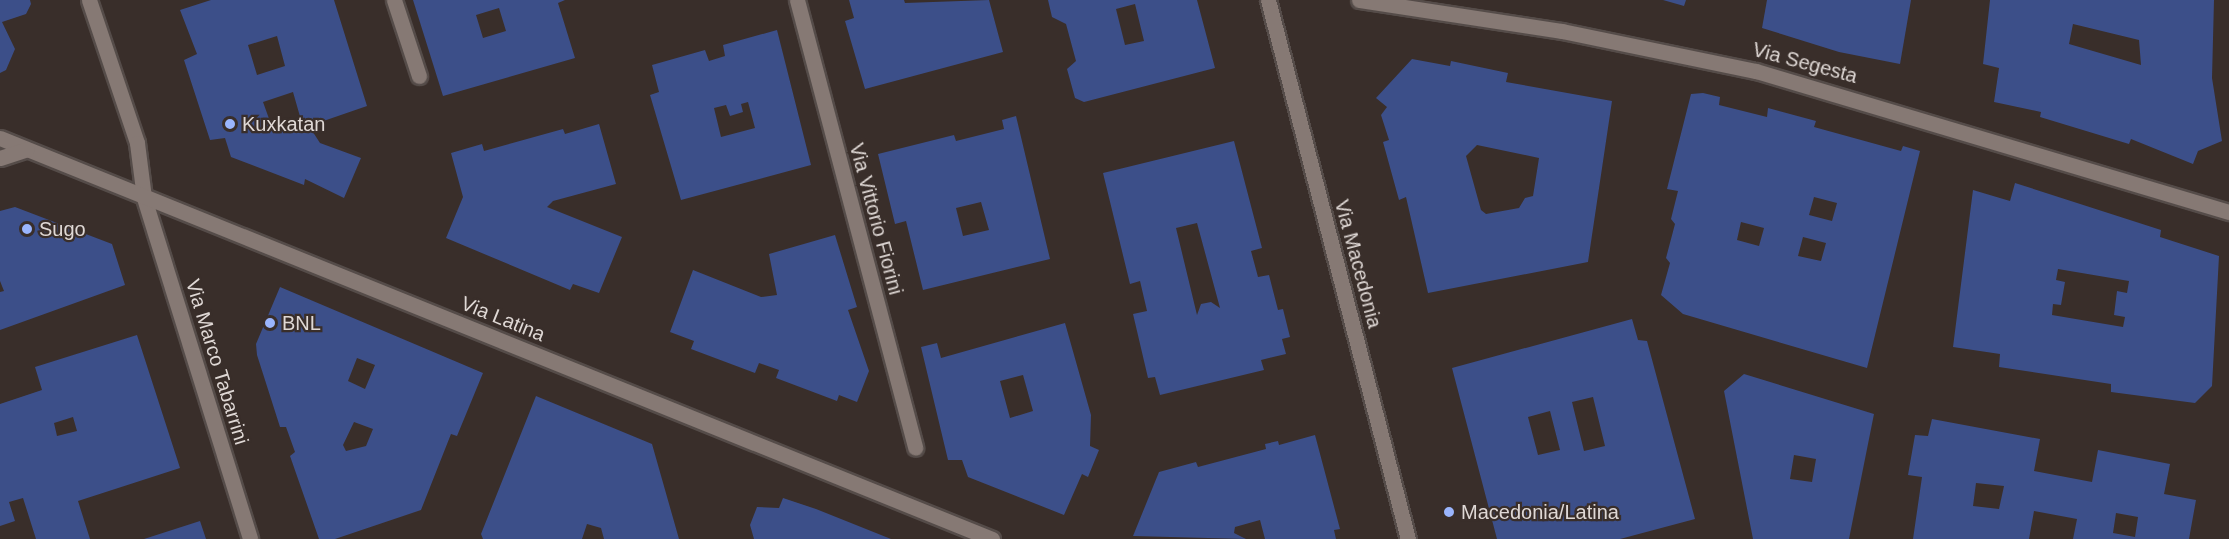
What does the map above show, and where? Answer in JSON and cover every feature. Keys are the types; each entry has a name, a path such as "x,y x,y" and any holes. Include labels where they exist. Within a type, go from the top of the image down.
{"street":[{"name":"Via Marco Tabarrini","path":"89,0 137,143 144,198 250,539"},
{"path":"393,0 419,76"},
{"name":"Via Vittorio Fiorini","path":"797,0 915,448"},
{"name":"Via Macedonia","path":"1268,0 1408,539"},
{"name":"Via Segesta","path":"1359,0 1562,31 1756,70 2229,212"},
{"name":"Via Latina","path":"0,138 992,539"},
{"path":"0,158 27,149"}],"building":[{"path":"0,0 30,0 31,4 26,14 2,22 15,49 6,70 0,73"},
{"path":"211,0 334,0 367,106 309,126 320,143 361,158 344,198 305,179 304,185 231,157 225,138 210,140 184,60 197,54 180,10","holes":["277,36 285,66 257,75 248,45","293,92 303,127 289,133 272,127 263,102"]},
{"path":"413,0 565,0 558,3 575,58 443,96","holes":["499,8 506,31 483,38 476,15"]},
{"path":"849,0 904,0 905,3 989,0 1003,52 865,89 845,21 854,18"},
{"path":"1048,0 1197,0 1215,68 1084,102 1075,98 1067,69 1076,61 1066,24 1052,17","holes":["1135,4 1144,41 1125,45 1116,9"]},
{"path":"1663,0 1686,0 1684,6"},
{"path":"1767,0 1911,0 1900,64 1839,52 1762,28"},
{"path":"1990,0 2214,0 2212,78 2222,141 2198,151 2193,164 2131,139 2129,144 2040,117 2041,112 1994,102 1999,68 1983,64","holes":["2073,24 2139,40 2141,65 2069,44"]},
{"path":"777,30 811,165 681,200 650,95 659,92 652,65 705,50 709,61 725,56 723,45","holes":["748,102 755,128 721,137 714,108 726,105 730,116 743,112 741,104"]},
{"path":"1412,59 1450,66 1451,61 1508,73 1506,82 1612,101 1588,262 1428,293 1406,197 1399,200 1383,142 1389,140 1381,115 1387,107 1376,98","holes":["1477,145 1539,158 1533,196 1525,198 1519,208 1486,214 1481,210 1466,156"]},
{"path":"1703,93 1720,97 1719,105 1767,117 1768,108 1816,121 1814,127 1901,151 1903,146 1920,151 1867,368 1683,314 1661,295 1670,263 1666,258 1675,224 1671,219 1678,191 1667,189 1691,94","holes":["1814,197 1837,203 1832,221 1809,215","1741,222 1764,228 1759,246 1737,240","1803,237 1826,243 1821,261 1798,256"]},
{"path":"1016,116 1050,259 923,290 906,221 895,224 878,154 954,135 956,141 1004,129 1002,120","holes":["981,202 989,230 963,236 956,208"]},
{"path":"599,124 616,184 553,201 547,207 622,237 599,293 573,284 570,290 446,238 463,197 451,153 482,144 484,151 563,129 565,134"},
{"path":"1234,141 1262,248 1251,251 1258,277 1269,275 1278,310 1283,309 1290,337 1282,339 1286,354 1261,360 1264,370 1160,395 1155,377 1148,378 1133,314 1147,311 1140,281 1130,284 1103,173","holes":["1197,223 1220,308 1211,302 1201,304 1197,315 1176,228"]},
{"path":"2015,183 2161,230 2160,237 2219,256 2212,386 2195,403 2111,392 2111,384 1999,367 2000,354 1953,347 1973,190 2010,201","holes":["2058,269 2129,281 2127,293 2117,291 2114,315 2125,317 2123,327 2052,315 2053,304 2061,305 2065,282 2056,280"]},
{"path":"15,207 112,244 125,285 0,330 0,292 4,291 0,281 0,211"},
{"path":"835,235 857,307 848,310 869,371 857,402 839,395 837,401 776,378 779,370 759,363 755,373 691,349 694,341 670,332 693,270 761,297 777,295 769,254"},
{"path":"280,287 483,373 457,436 451,434 421,510 335,539 319,539 290,456 295,452 286,427 280,427 257,355 256,344","holes":["357,358 375,365 365,389 348,381","354,422 373,429 366,446 346,451 343,445"]},
{"path":"1632,319 1638,340 1647,341 1695,519 1620,539 1497,539 1452,368","holes":["1593,397 1605,446 1584,451 1572,402","1550,411 1560,450 1538,455 1528,417"]},
{"path":"1065,323 1091,415 1090,446 1099,450 1088,477 1082,474 1064,515 968,477 962,460 948,460 921,347 937,343 941,358","holes":["1023,375 1033,411 1010,418 1000,381"]},
{"path":"137,335 180,468 78,501 90,539 36,539 23,498 9,502 15,521 0,526 0,404 42,390 35,367","holes":["73,417 77,431 57,436 54,423"]},
{"path":"1744,374 1874,414 1849,539 1753,539 1724,391","holes":["1794,455 1816,459 1812,482 1790,479"]},
{"path":"536,396 652,444 679,539 604,539 601,528 587,524 582,539 483,539 481,534"},
{"path":"1932,419 2040,439 2034,471 2092,482 2098,450 2170,464 2164,494 2196,500 2189,539 2073,539 2077,519 2034,511 2029,539 1913,539 1922,477 1908,475 1915,435 1928,436","holes":["1976,483 2004,486 1999,509 1973,506","2116,513 2138,517 2135,537 2113,533"]},
{"path":"1315,435 1340,529 1334,530 1336,539 1265,539 1260,520 1235,527 1234,533 1246,539 1133,536 1159,472 1196,462 1198,467 1266,449 1265,444 1278,441 1279,445"},
{"path":"783,498 891,539 754,539 750,525 757,507 779,508"},
{"path":"200,521 206,539 144,539"}],"place":[{"name":"Kuxkatan","path":"230,124"},
{"name":"Sugo","path":"27,229"},
{"name":"BNL","path":"270,323"},
{"name":"Macedonia/Latina","path":"1449,512"}]}
